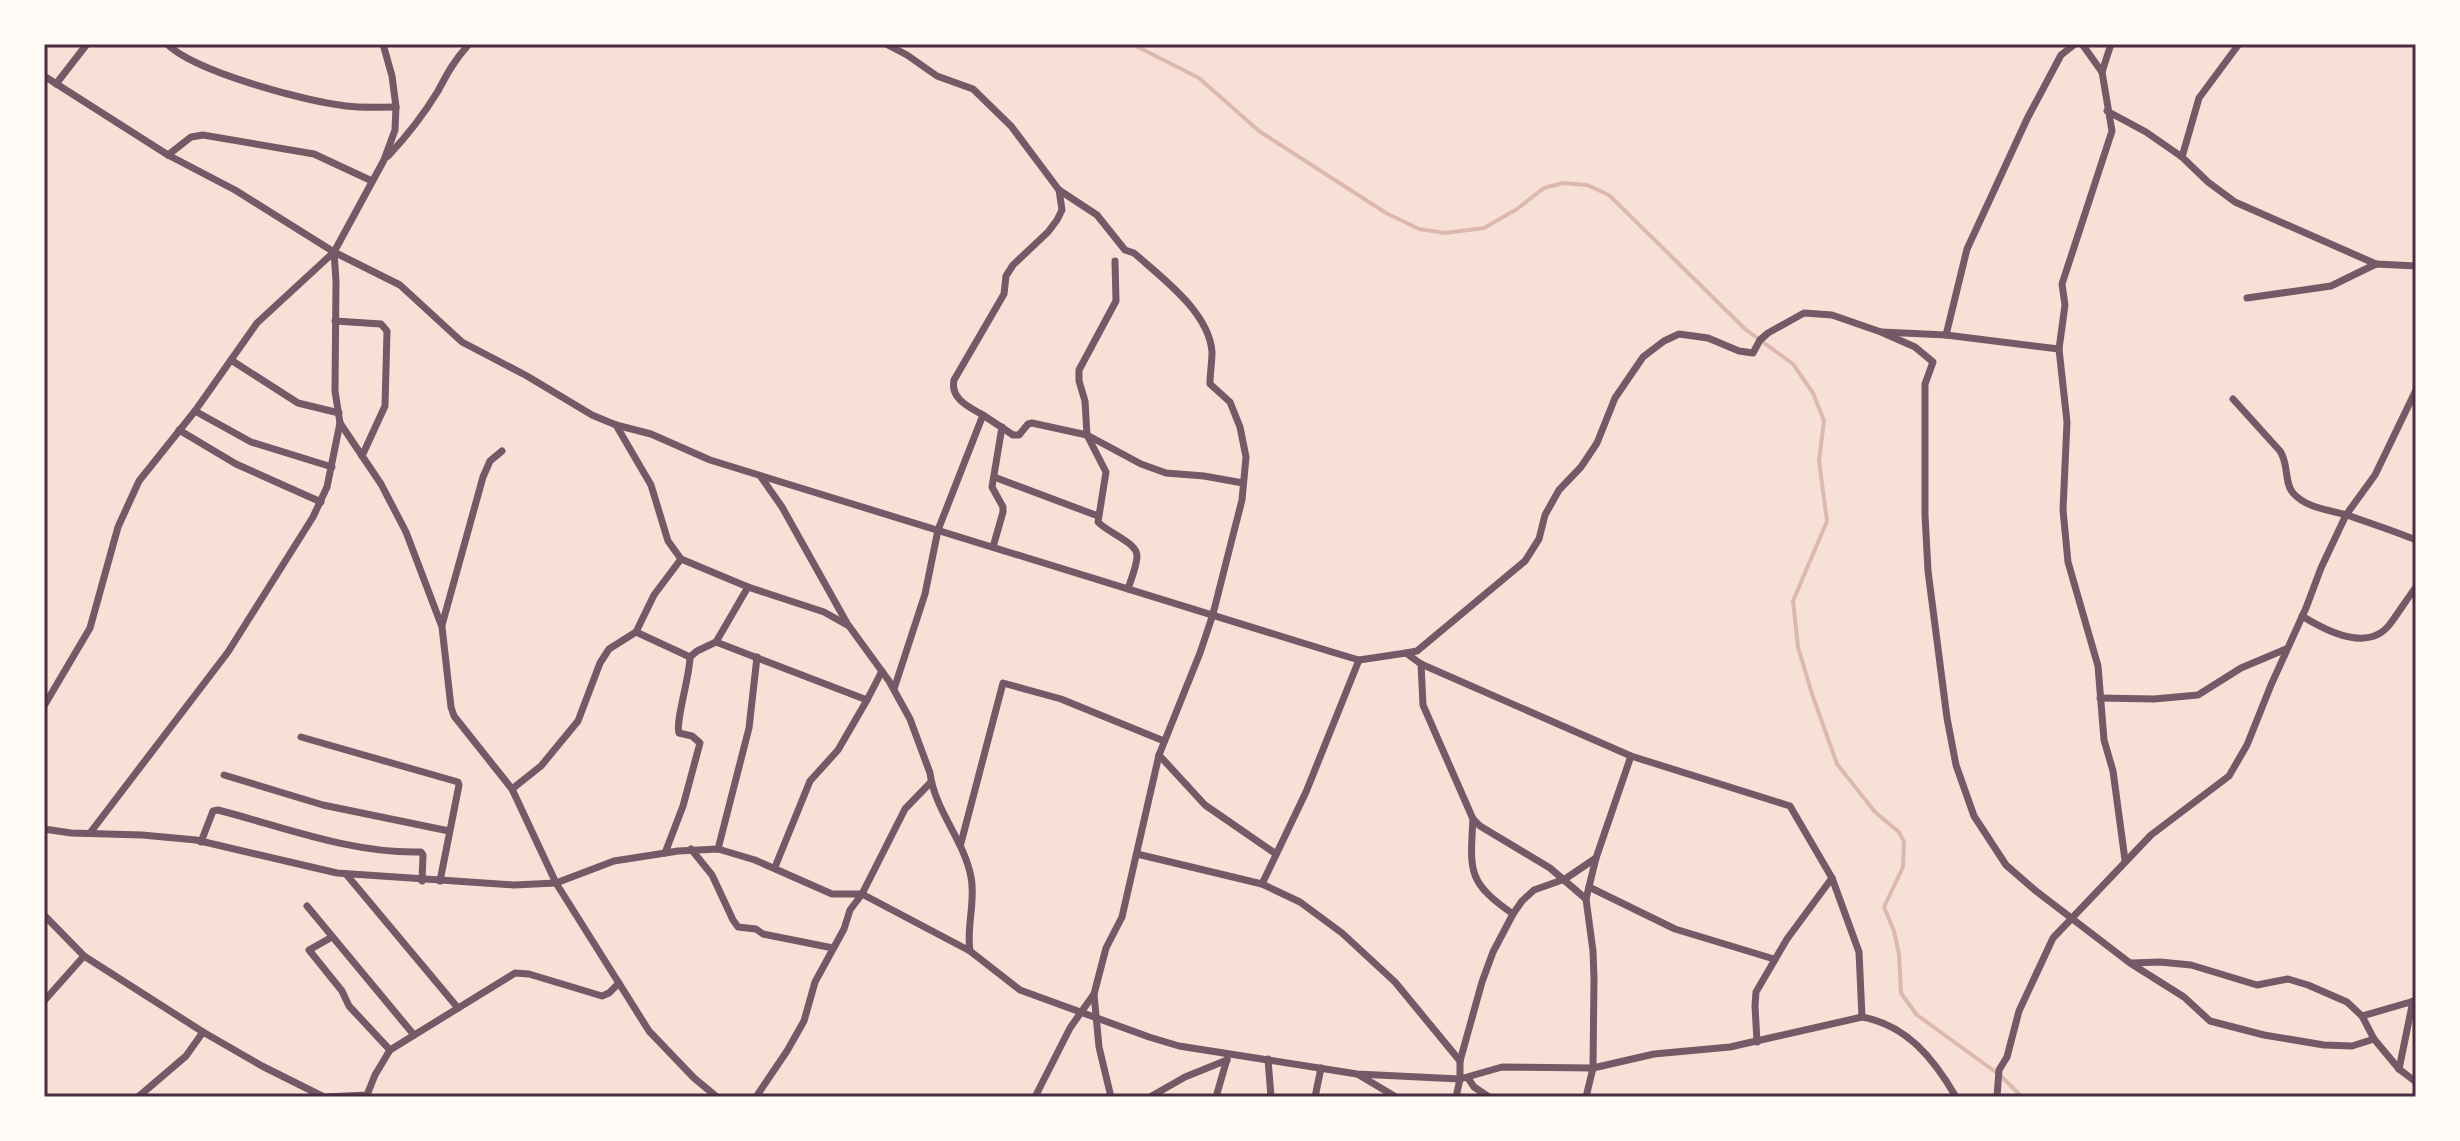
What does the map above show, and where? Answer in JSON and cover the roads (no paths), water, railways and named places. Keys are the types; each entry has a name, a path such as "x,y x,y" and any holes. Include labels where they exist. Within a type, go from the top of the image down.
{"street":[{"path":"56,84 87,44"},
{"path":"167,44 174,51 212,70 288,94 343,106 396,107"},
{"path":"44,706 90,628 118,527 139,481 195,411 257,323 334,252 384,160 395,130 396,107 383,44"},
{"path":"384,160 413,127 438,91 450,65 469,44"},
{"path":"886,44 937,76 973,89 1011,126 1059,190 1097,215 1125,250 1134,253 1186,299 1201,322 1212,349 1210,384 1230,402 1240,427 1246,457 1242,500 1213,614 1159,755 1122,917 1106,948 1094,994 1099,1047 1111,1097"},
{"path":"1946,335 1967,249 2027,119 2061,55 2075,44"},
{"path":"2082,44 2102,72"},
{"path":"2111,44 2102,72 2112,131 2062,284 2065,305 2059,349 2067,422 2063,510 2068,562 2098,666 2104,740 2113,771 2125,860"},
{"path":"2182,157 2199,98 2239,44"},
{"path":"44,76 168,155 235,190 334,252 400,285 462,342 592,415 759,476 1359,660 1417,651 1525,561 1539,539 1545,515 1559,490 1581,467 1597,443 1623,383 1643,357 1664,341 1679,334 1694,336 1753,353 1768,333 1804,313 1832,315 1881,332 1915,347 1933,362 1925,384 1925,515 1928,571 1947,718 1956,765 1974,816 2006,865 2130,963 2184,997 2210,1021 2264,1035 2324,1045 2352,1046 2374,1039"},
{"path":"2107,111 2146,132 2182,157 2235,202 2376,264 2416,266"},
{"path":"168,155 191,137 203,135 314,154 372,181"},
{"path":"1059,190 1062,210 1057,220 1006,276 1004,294 954,380 952,388 955,395 1013,435 1019,435 1032,423 1087,435 1141,464 1166,473 1243,483"},
{"path":"90,833 228,652 321,502 332,467 340,423 335,391 334,252"},
{"path":"1115,261 1116,301 1079,370 1079,381 1085,401 1087,435 1106,472 1098,522 1134,547 1137,556 1128,589"},
{"path":"2247,298 2331,286 2376,264"},
{"path":"335,321 381,324 387,331 385,406 362,456"},
{"path":"1881,332 1946,335 2059,349"},
{"path":"231,360 298,403 339,413"},
{"path":"1997,1097 1999,1070 2007,1057 2025,997 2053,938 2151,835 2229,776 2247,745 2346,515 2375,475 2416,390"},
{"path":"2233,399 2286,460 2289,486 2306,504 2416,540"},
{"path":"195,411 251,442 332,467"},
{"path":"894,689 925,594 938,530 983,415"},
{"path":"340,423 381,484 406,532 442,627 454,716 512,789 556,883 649,1031 717,1097"},
{"path":"616,425 651,485 668,541 681,559 748,587 824,612 849,626"},
{"path":"993,547 1003,512 992,487 1002,427"},
{"path":"179,430 236,464 321,502"},
{"path":"442,627 483,477 490,461 502,451"},
{"path":"759,476 782,507 849,626 894,689 910,719 931,782 949,825 961,843 972,878 970,951"},
{"path":"994,477 1098,516"},
{"path":"512,789 541,766 578,721 600,663 609,649 636,632 654,595 681,559"},
{"path":"665,853 683,806 700,743 692,736 679,733 676,727 686,693 690,657 716,642 748,587"},
{"path":"2302,616 2332,632 2361,639 2379,634 2390,625 2416,587"},
{"path":"636,632 690,657"},
{"path":"716,642 867,700"},
{"path":"2100,698 2154,699 2198,695 2241,668 2286,649"},
{"path":"1406,653 1421,664 1631,756 1790,806 1832,878 1859,952 1862,1017"},
{"path":"718,849 749,728 757,657"},
{"path":"1262,884 1306,792 1359,660"},
{"path":"1421,664 1423,705 1473,819 1565,879 1586,899"},
{"path":"775,867 810,781 838,750 882,671"},
{"path":"961,843 1003,683 1061,699 1164,741"},
{"path":"301,737 454,779 459,785 440,881"},
{"path":"1159,755 1205,805 1276,854"},
{"path":"1586,1097 1593,1068 1594,964 1586,899 1596,858 1631,756"},
{"path":"224,775 323,805 449,831"},
{"path":"756,1097 804,1021 815,982 905,809 931,782"},
{"path":"201,842 213,811 218,810 329,841 397,852 421,852 422,881"},
{"path":"1473,819 1471,866 1477,882 1492,899 1513,914"},
{"path":"44,829 201,842 298,866 346,874 514,885 556,883 614,861 691,849 718,849 775,867 832,894 862,894 890,907 970,951 1020,990 1179,1046 1228,1056 1268,1059 1357,1074 1464,1078 1502,1067 1593,1068 1654,1054 1757,1042 1862,1017 1894,1027 1918,1045 1941,1071 1956,1097"},
{"path":"691,849 712,875 738,927 833,948"},
{"path":"1137,854 1262,884 1300,902 1342,933 1395,982 1460,1061 1464,1078 1489,1097"},
{"path":"1460,1061 1482,982 1493,952 1513,914 1534,890 1565,879 1596,858"},
{"path":"346,874 458,1008"},
{"path":"1757,1042 1756,992 1774,959 1832,878"},
{"path":"1589,887 1675,929 1774,959"},
{"path":"307,906 414,1035"},
{"path":"44,915 84,956 203,1032 323,1097 367,1095 390,1050 515,973 529,974 602,996 619,983"},
{"path":"332,937 310,948 310,951 342,991 349,1006 390,1050"},
{"path":"44,1001 84,956"},
{"path":"2130,963 2191,965 2257,985 2288,979 2347,1002 2362,1016 2374,1039 2399,1069 2416,1082"},
{"path":"1035,1097 1080,1013 1094,994"},
{"path":"2362,1016 2415,1001 2399,1069"},
{"path":"138,1097 186,1056 203,1032"},
{"path":"1150,1097 1228,1056"},
{"path":"1216,1097 1228,1056"},
{"path":"1268,1059 1271,1097"},
{"path":"1315,1097 1321,1068"},
{"path":"1357,1074 1386,1094 1396,1097"},
{"path":"1456,1097 1464,1078"}],"waterway":[{"path":"1132,44 1199,78 1259,131 1386,213 1419,229 1445,233 1484,228 1517,209 1544,188 1563,183 1587,185 1609,195 1745,329 1793,364 1813,393 1824,421 1819,461 1827,521 1793,601 1798,647 1837,764 1875,812 1899,832 1904,842 1903,867 1884,907 1899,954 1901,993 1917,1015 2001,1076 2022,1097"}]}
